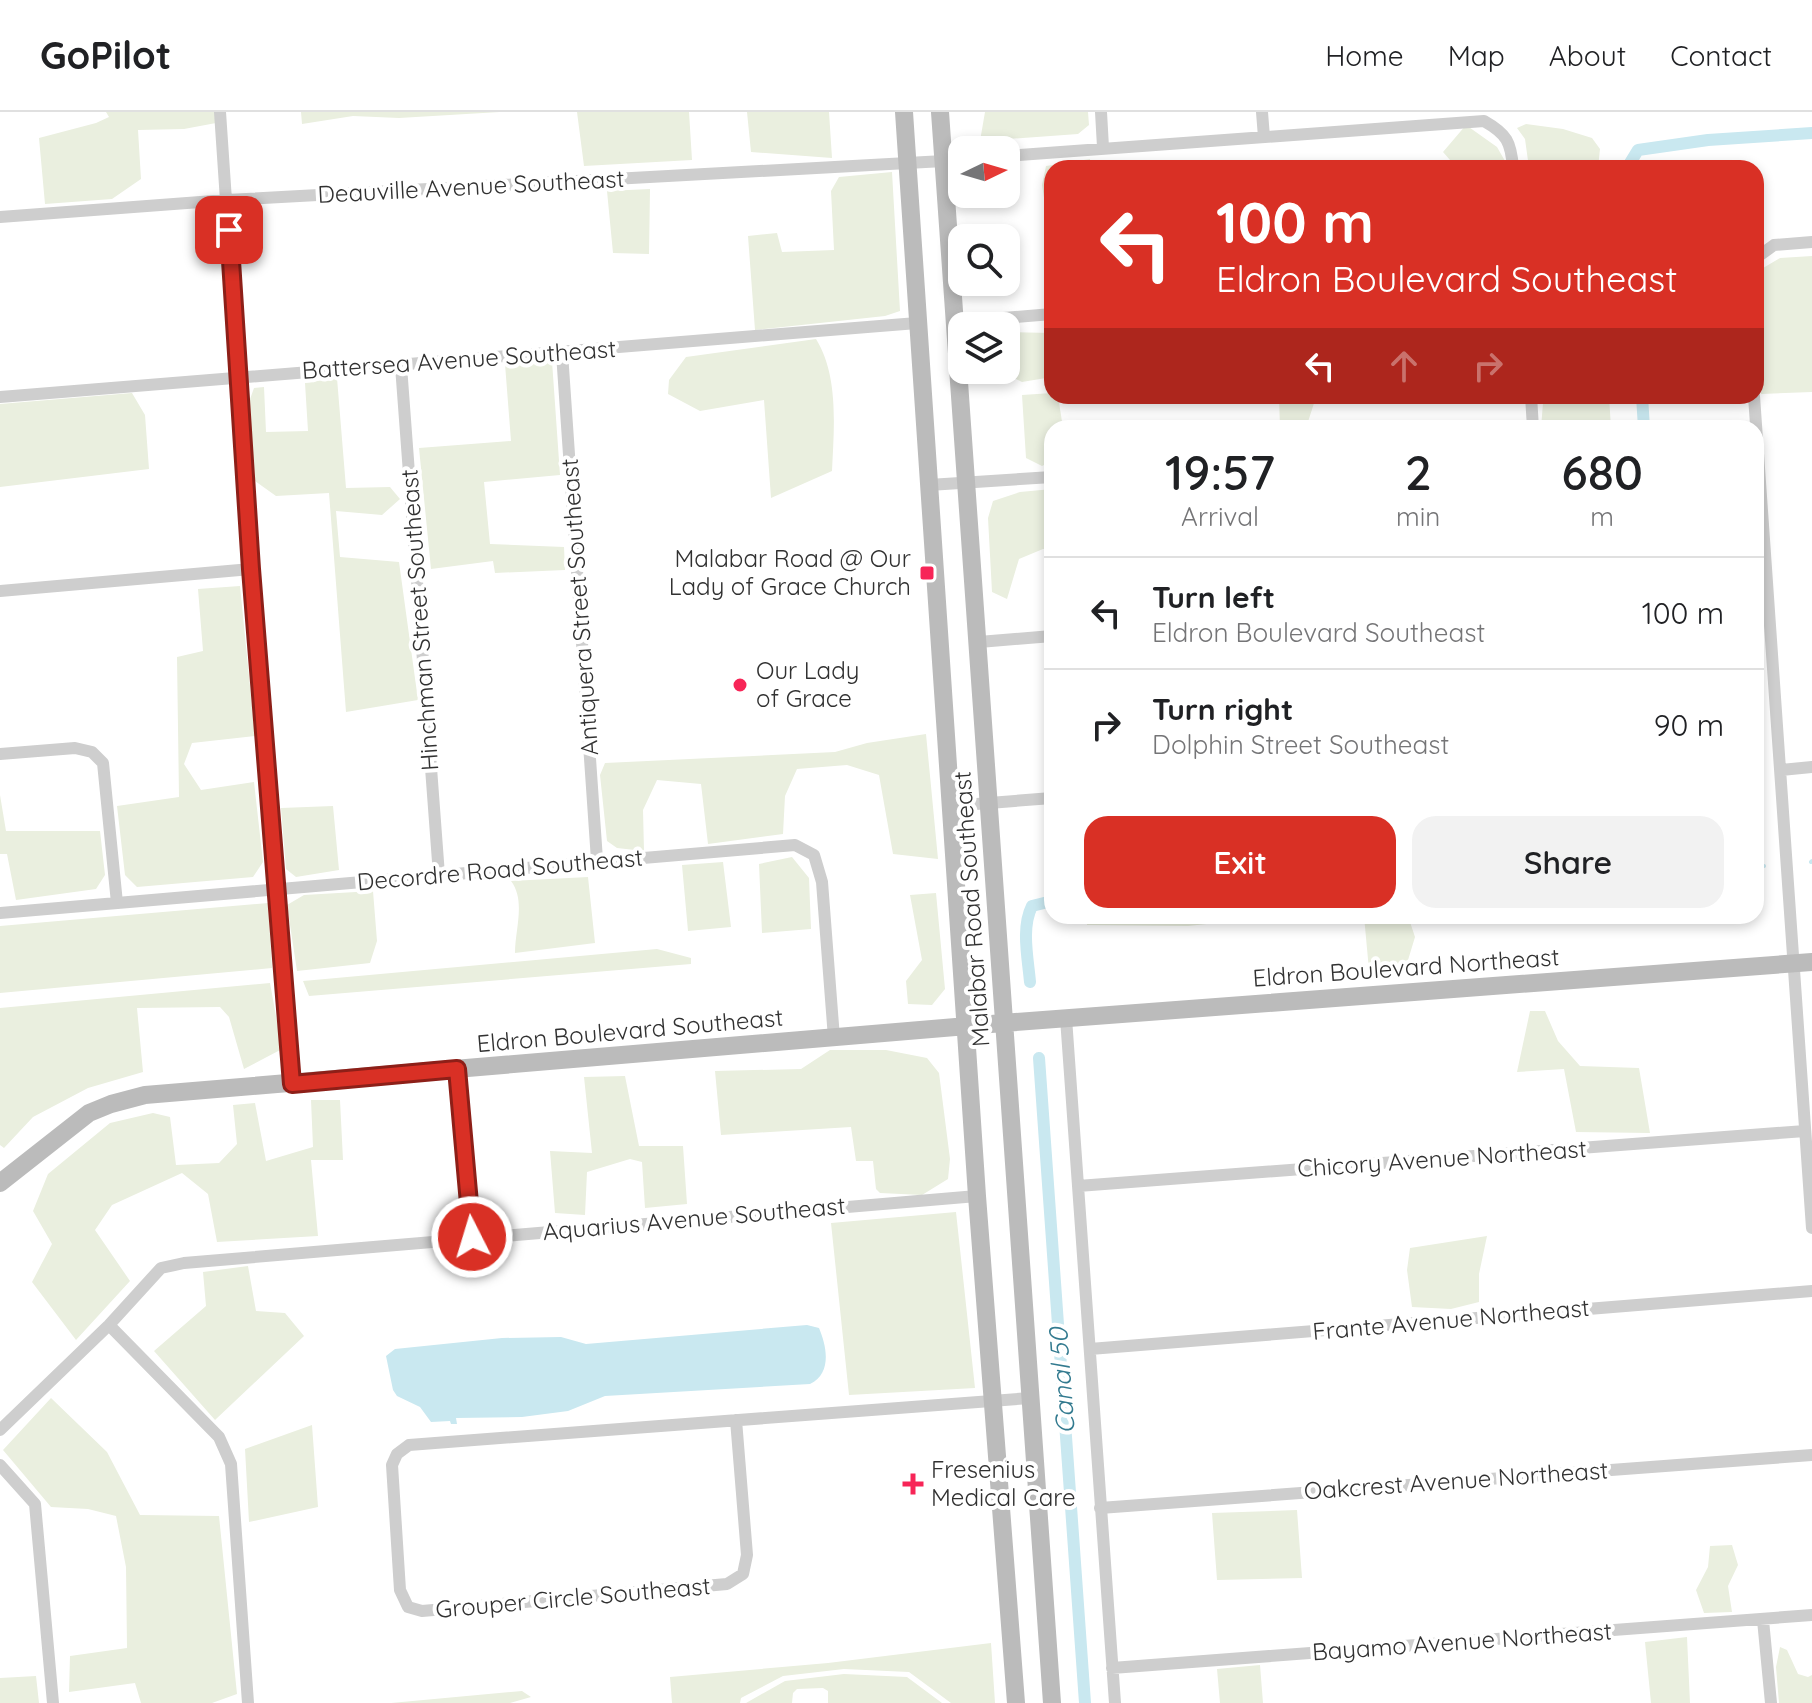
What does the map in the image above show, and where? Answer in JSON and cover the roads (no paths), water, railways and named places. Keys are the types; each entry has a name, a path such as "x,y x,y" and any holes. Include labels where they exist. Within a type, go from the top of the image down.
{"main road":[{"name":"Malabar Road Southeast","path":"904,112 977,1196 1016,1703"},
{"name":"Malabar Road Southeast","path":"940,112 954,312"},
{"name":"Malabar Road Southeast","path":"959,384 1051,1700"},
{"name":"Eldron Boulevard Northeast","path":"1003,1023 1803,962"},
{"name":"Eldron Boulevard Southeast","path":"2,1176 89,1113 145,1095 1003,1023"},
{"path":"1006,1579 1020,1609 1028,1703"}],"street":[{"path":"220,112 251,569 292,1084"},
{"path":"1101,112 1103,147"},
{"path":"1262,112 1264,137"},
{"path":"1020,155 1264,137 1424,118 1484,121 1498,129 1511,145 1512,160"},
{"name":"Deauville Avenue Southeast","path":"0,217 227,200 948,161"},
{"path":"1764,252 1774,245 1812,242"},
{"path":"1020,317 1044,315"},
{"name":"Battersea Avenue Southeast","path":"0,397 917,323"},
{"name":"Antiquera Street Southeast","path":"562,353 597,860"},
{"name":"Hinchman Street Southeast","path":"401,366 439,875"},
{"path":"929,485 1044,478"},
{"path":"1764,535 1781,770 1803,962 1805,1131 1812,1228"},
{"path":"0,591 251,569"},
{"path":"979,642 1044,637"},
{"path":"0,754 75,748 92,752 103,763 117,903"},
{"path":"1781,770 1812,767"},
{"path":"951,806 1044,799"},
{"name":"Decordre Road Southeast","path":"0,913 795,845 814,855 822,882 834,1038"},
{"path":"1066,1018 1115,1703"},
{"path":"457,1069 472,1237"},
{"name":"Chicory Avenue Northeast","path":"1078,1186 1805,1131"},
{"name":"Aquarius Avenue Southeast","path":"0,1430 109,1325 161,1268 184,1263 472,1237 977,1196"},
{"name":"Frante Avenue Northeast","path":"1090,1349 1812,1291"},
{"path":"109,1325 219,1437 231,1464 248,1703"},
{"name":"Grouper Circle Southeast","path":"736,1420 747,1555 743,1574 727,1584 422,1611 408,1607 400,1590 392,1465 397,1454 409,1445 992,1400 1030,1398"},
{"name":"Oakcrest Avenue Northeast","path":"1100,1508 1812,1455"},
{"path":"0,1465 35,1504 53,1703"},
{"name":"Bayamo Avenue Northeast","path":"1112,1668 1812,1615"},
{"path":"1763,1620 1771,1703"}],"water":[{"path":"807,1325 819,1328 826,1359 822,1373 810,1384 605,1396 568,1411 522,1417 456,1418 457,1424 450,1421 431,1422 420,1407 397,1396 386,1356 395,1349 502,1338 561,1337 586,1344"}],"waterway":[{"name":"Canal 50","path":"1632,160 1638,150 1708,140 1812,133"},
{"name":"Canal 50","path":"1642,404 1644,420"},
{"name":"Canal 50","path":"1030,982 1027,924 1032,906 1044,903"},
{"name":"Canal 50","path":"1039,1058 1085,1703"}],"place":[{"name":"Malabar Road @ Our Lady of Grace Church","path":"927,573"},
{"name":"Our Lady of Grace","path":"740,685"},
{"name":"Fresenius Medical Care","path":"913,1484"}]}
